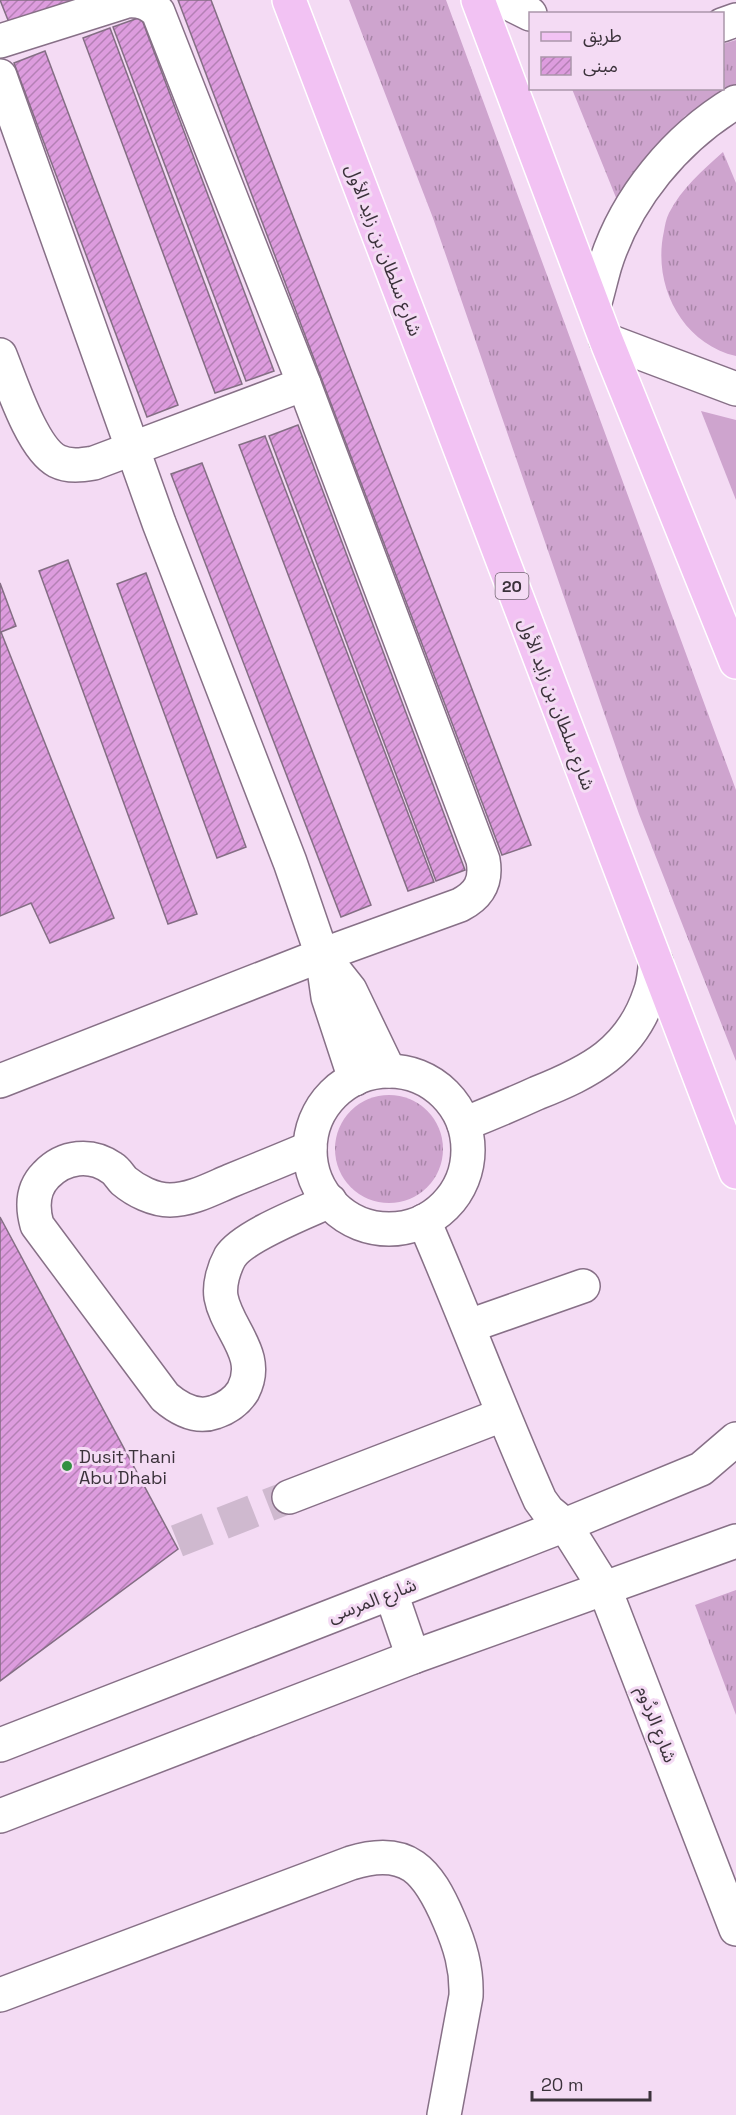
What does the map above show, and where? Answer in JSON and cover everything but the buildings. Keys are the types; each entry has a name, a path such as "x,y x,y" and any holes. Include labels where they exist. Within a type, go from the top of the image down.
{"main road":[{"name":"شارع سلطان بن زايد الأول","path":"289,0 736,1172"},
{"path":"478,0 606,340 736,662"}],"street":[{"path":"502,0 529,13"},
{"path":"0,41 127,1 149,4 158,12 304,384 485,870 479,891 470,900 460,905 322,955 0,1081"},
{"path":"0,76 159,523 290,862 322,955 328,997 355,1079"},
{"path":"594,306 605,264 622,224 645,187 672,153 704,123 736,102"},
{"path":"606,340 736,389"},
{"path":"2,366 43,451 58,462 76,466 94,463 304,384"},
{"path":"322,955 342,977 350,990 389,1071"},
{"path":"464,1124 566,1082 594,1067 619,1047 638,1021 651,993 656,962"},
{"path":"389,1071 409,1073 433,1083 452,1101 464,1124 469,1142 468,1161 463,1179 441,1210 424,1221 405,1227 384,1228 364,1224 345,1215 330,1201 319,1185 310,1148 313,1126 323,1106 338,1089 366,1073 389,1071"},
{"path":"310,1148 193,1197 169,1201 145,1195 124,1181 114,1169 99,1161 84,1158 67,1160 53,1167 42,1179 35,1193 33,1209 37,1225 165,1397 177,1408 193,1414 210,1414 226,1409 239,1398 247,1383 249,1367 246,1350 221,1296 223,1275 231,1256 247,1241 330,1201"},
{"name":"شارع الردُوم","path":"424,1221 469,1326 502,1415 540,1500 548,1511 565,1525 604,1587 736,1929"},
{"path":"469,1326 583,1286"},
{"path":"289,1497 502,1415"},
{"name":"شارع المرسى","path":"0,1745 565,1525 701,1468 736,1439"},
{"path":"0,1816 413,1657 736,1541"},
{"path":"391,1593 413,1657"},
{"path":"0,1995 351,1863 371,1857 391,1857 411,1864 427,1877 438,1894 464,1961 466,1996 444,2115"}],"green space":[{"path":"349,0 446,0 736,790 736,1061 639,814 433,218"},
{"path":"736,40 736,89 685,116 649,157 619,205 572,90 724,90 724,44"},
{"path":"723,152 736,183 736,356 717,349 686,325 667,290 662,271 661,251 669,213 686,188"},
{"path":"701,411 736,420 736,500"},
{"path":"389,1095 410,1099 427,1111 439,1128 443,1149 439,1170 427,1187 410,1199 389,1203 368,1199 351,1187 339,1170 335,1149 339,1128 351,1111 368,1099"},
{"path":"736,1590 736,1715 695,1605"}],"tunnel":[{"path":"177,1541 289,1497"}],"place":[{"name":"Dusit Thani Abu Dhabi","path":"67,1466"}]}
